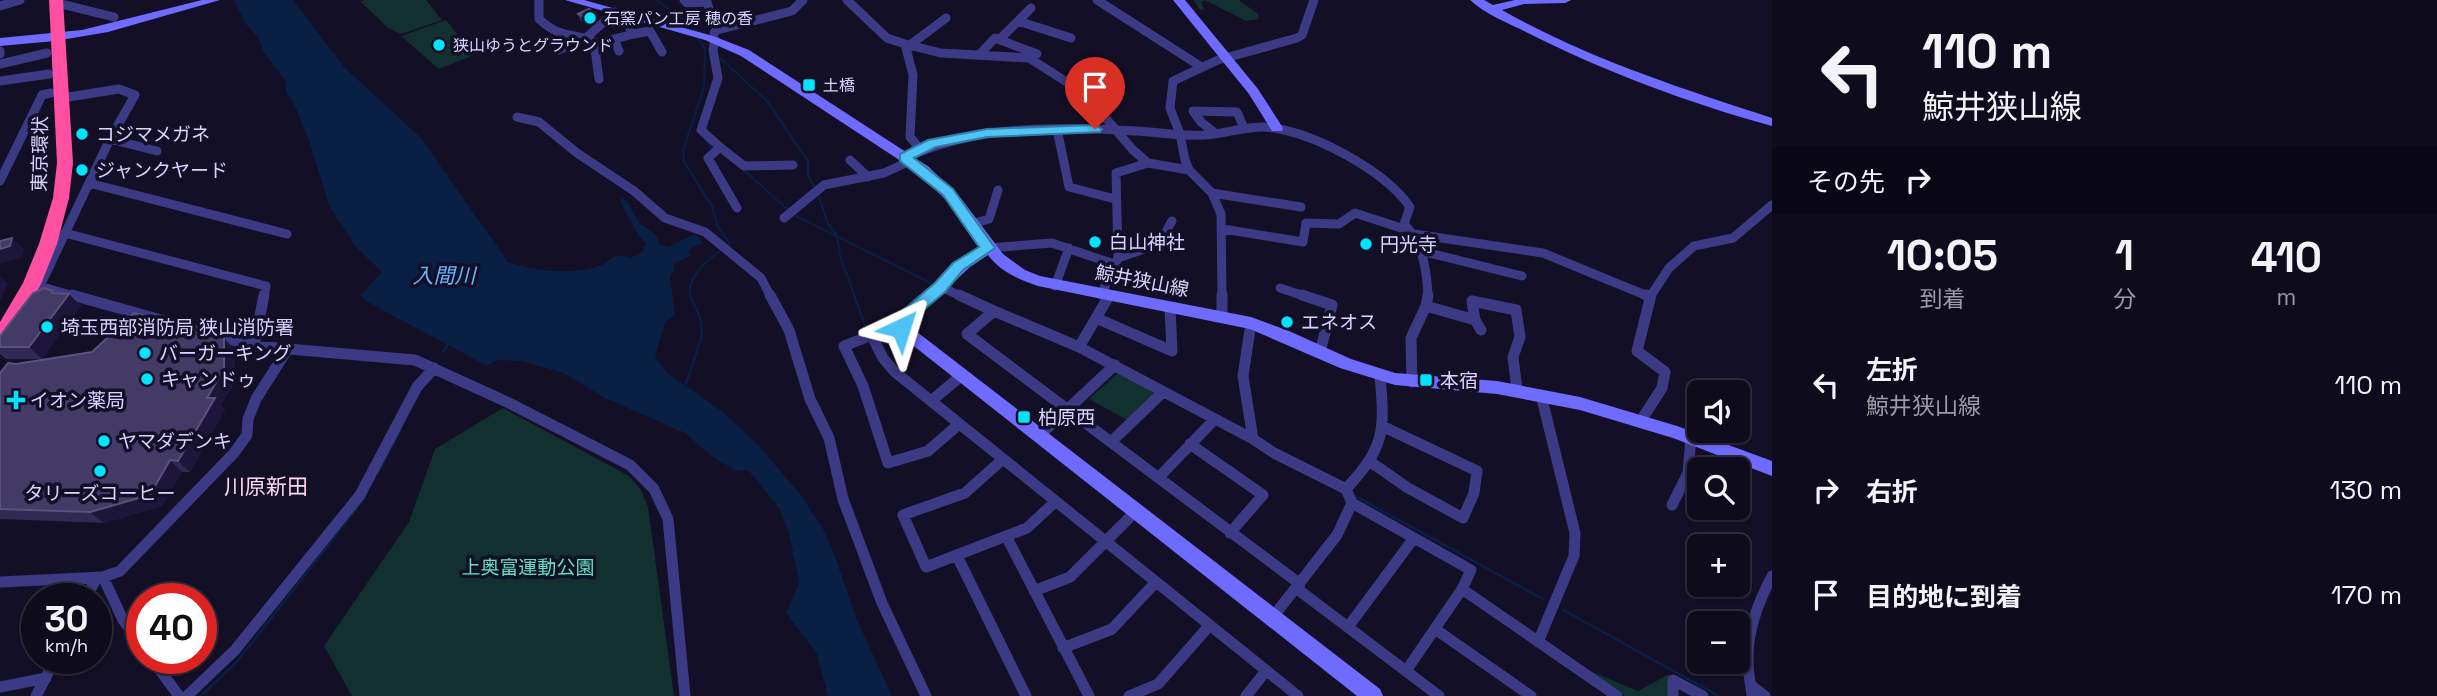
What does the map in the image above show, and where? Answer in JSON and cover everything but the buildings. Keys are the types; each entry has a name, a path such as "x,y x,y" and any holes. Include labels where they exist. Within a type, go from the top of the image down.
{"highway":[{"name":"東京環状","path":"0,322 31,263 51,200 55,166 56,96 49,74 53,1"},
{"name":"東京環状","path":"0,338 36,285 61,198 65,163 51,44"}],"main road":[{"path":"0,42 51,44 214,0"},
{"name":"鯨井狭山線","path":"571,0 714,36 755,60 937,181 988,248 1008,267 1020,274 1055,286 1251,323 1283,333 1320,352 1380,376 1412,382 1517,390 1608,409 1687,436"},
{"path":"1179,0 1254,92 1277,128"},
{"path":"1476,0 1604,62 1772,122"},
{"path":"1492,9 1524,1 1565,0"},
{"path":"988,248 966,260 900,324 908,335 1272,618 1363,693"},
{"name":"鯨井狭山線","path":"1704,443 1772,470"}],"street":[{"path":"2,5 20,0"},
{"path":"83,10 91,0"},
{"path":"539,0 539,19 547,27 566,37 587,37 594,43 599,79"},
{"path":"684,0 687,3 707,1 714,36 713,50 718,78 701,130 744,166 793,165"},
{"path":"714,36 783,15 803,0"},
{"path":"847,0 887,38 908,45 941,53 1029,58 1084,93 1095,103 1114,130 1148,163"},
{"path":"1097,0 1107,2 1200,66"},
{"path":"1222,317 1221,214 1212,193 1189,170 1170,108 1173,81 1224,57 1303,35 1314,0"},
{"path":"53,1 114,17"},
{"path":"1000,39 1031,8"},
{"path":"559,50 587,37 618,13 634,34"},
{"path":"908,45 946,18"},
{"path":"1018,21 1071,38"},
{"path":"619,51 614,39 650,31 662,52"},
{"path":"979,55 995,38 1037,54 1029,58"},
{"path":"0,64 51,44"},
{"path":"908,45 913,75 910,137 920,149"},
{"path":"0,81 49,74"},
{"path":"0,181 42,95 119,89 135,95 36,285 254,346 352,352 415,360 507,402 643,474 661,498 668,519 685,696"},
{"path":"1215,133 1193,111 1237,112 1244,128"},
{"path":"517,117 539,122 577,153 634,191 665,218 678,225 702,231 761,278 789,330 810,399 829,438 843,499 882,603 926,696"},
{"path":"784,218 824,185 884,173 933,143 987,133 1057,129 1206,135 1244,128 1277,128 1335,152 1372,171 1396,188 1407,199 1410,207 1402,226 1391,235"},
{"path":"1057,129 1069,187 1115,199"},
{"path":"110,139 158,151"},
{"path":"720,147 708,158 737,208"},
{"path":"850,160 868,177"},
{"path":"1079,346 1096,318 1116,261 1115,173 1148,163 1189,170"},
{"path":"89,183 287,234"},
{"path":"972,224 989,219 998,190"},
{"path":"1212,193 1301,207"},
{"path":"1642,419 1662,388 1665,372 1637,351 1650,297 1670,268 1694,246 1733,238 1770,211"},
{"path":"1223,229 1303,242 1306,223 1339,224 1355,213 1402,226 1415,233 1542,253 1650,297"},
{"path":"988,248 1043,242 1116,261 1159,244 1172,221"},
{"path":"65,233 266,286 254,346"},
{"path":"1412,382 1411,338 1426,306 1428,295 1422,251 1415,233"},
{"path":"1055,286 1069,248"},
{"path":"1422,251 1522,276"},
{"path":"941,287 1079,346 1115,365 1274,453 1346,489 1352,503 1471,570 1462,589 1406,671"},
{"path":"1280,288 1332,305 1320,352"},
{"path":"1426,306 1478,325 1472,301 1516,310 1520,338 1513,357 1517,390"},
{"path":"1096,318 1171,351 1170,309"},
{"path":"993,311 967,334 1159,477 1439,696"},
{"path":"900,324 894,323 872,336 844,346 863,386 888,463 928,451 959,424"},
{"path":"1251,323 1243,376 1253,439"},
{"path":"872,336 888,366 1298,696"},
{"path":"0,582 100,577 120,571 234,453 247,435 248,419 256,399 287,350"},
{"path":"1039,436 1115,365"},
{"path":"187,696 235,650 360,495 417,387 434,368"},
{"path":"931,401 961,376"},
{"path":"1346,489 1372,463 1384,434 1380,376"},
{"path":"1112,441 1163,392"},
{"path":"1538,642 1574,556 1571,509 1541,395"},
{"path":"1159,477 1214,419"},
{"path":"1372,463 1408,488 1463,518 1474,493 1477,471 1382,426"},
{"path":"1672,505 1684,486 1693,457 1692,443"},
{"path":"1190,444 1263,495 1230,533"},
{"path":"1003,459 965,493 903,514 926,567 1027,528 1055,502"},
{"path":"1272,618 1337,535 1352,503"},
{"path":"1034,591 1070,578 1136,511"},
{"path":"1006,536 1089,696"},
{"path":"1348,627 1414,538"},
{"path":"957,556 1026,696"},
{"path":"1765,696 1752,691 1748,663 1751,626 1772,576"},
{"path":"96,583 100,577"},
{"path":"100,577 126,624"},
{"path":"1063,648 1112,629 1156,582"},
{"path":"1462,589 1618,696"},
{"path":"1129,696 1158,684 1210,625"},
{"path":"1435,629 1531,696"},
{"path":"1247,696 1266,671"},
{"path":"36,696 48,674"},
{"path":"163,674 179,696"},
{"path":"0,687 46,678"},
{"path":"1674,696 1673,680 1703,696"}],"green space":[{"path":"426,0 442,20 401,34 388,28 360,1"},
{"path":"1194,0 1205,0 1201,2 1204,10 1199,9"},
{"path":"1205,0 1239,0 1258,14 1259,19 1246,21"},
{"name":"狭山ゆうとグラウンド","path":"446,20 474,55 439,69 401,36"},
{"path":"1119,372 1157,392 1127,420 1089,399"},
{"name":"上奥富運動公園","path":"503,408 629,476 641,490 648,507 674,696 352,696 324,646 409,522 435,449"},
{"path":"1590,671 1638,691 1669,674 1669,696 1625,696"}],"water":[{"name":"入間川","path":"234,0 293,0 345,68 421,138 508,262 541,270 574,271 601,265 619,255 630,258 642,252 646,244 620,202 622,198 627,201 639,223 655,234 661,246 668,247 695,234 703,243 688,250 691,256 673,264 675,269 670,277 675,315 665,322 655,356 667,373 723,412 758,445 800,494 823,529 857,620 892,696 828,696 817,654 786,613 799,583 789,532 779,508 749,471 735,470 713,457 685,433 605,398 564,373 522,361 498,360 487,366 366,301 361,295 382,272 356,247 329,206 310,143 286,91 285,80 264,53 259,39 246,24"}],"waterway":[{"path":"657,0 697,32"},
{"path":"698,38 704,47"},
{"path":"691,297 690,289 696,273 730,244 717,225 712,206 684,162 683,150 704,87 705,48"},
{"path":"718,56 767,101 808,161 808,175 814,187"},
{"path":"702,136 713,150"},
{"path":"744,170 787,209"},
{"path":"819,197 828,224 837,236"},
{"path":"794,215 837,236"},
{"path":"837,236 933,284"},
{"path":"837,236 840,256 855,297"},
{"path":"684,390 702,335 700,317 690,295"},
{"path":"854,295 868,334"},
{"path":"443,352 448,344"},
{"path":"378,473 401,430"},
{"path":"1355,496 1543,599"},
{"path":"203,694 236,663 365,498"},
{"path":"1563,610 1719,696"}],"place":[{"name":"石窯パン工房 穂の香","path":"590,18"},
{"name":"狭山ゆうとグラウンド","path":"439,45"},
{"name":"土橋","path":"809,85"},
{"name":"コジマメガネ","path":"82,134"},
{"name":"ジャンクヤード","path":"82,170"},
{"name":"白山神社","path":"1095,242"},
{"name":"円光寺","path":"1366,244"},
{"name":"エネオス","path":"1287,322"},
{"name":"埼玉西部消防局 狭山消防署","path":"47,327"},
{"name":"バーガーキング","path":"145,353"},
{"name":"キャンドゥ","path":"147,379"},
{"name":"本宿","path":"1426,380"},
{"name":"イオン薬局","path":"16,400"},
{"name":"柏原西","path":"1024,417"},
{"name":"ヤマダデンキ","path":"104,441"},
{"name":"タリーズコーヒー","path":"100,471"}],"district":[{"name":"川原新田","path":"266,486"}],"route":[{"path":"901,328 900,324 907,315 941,287 958,267 988,248 948,192 924,170 905,158 933,143 987,133 1095,129"}]}
